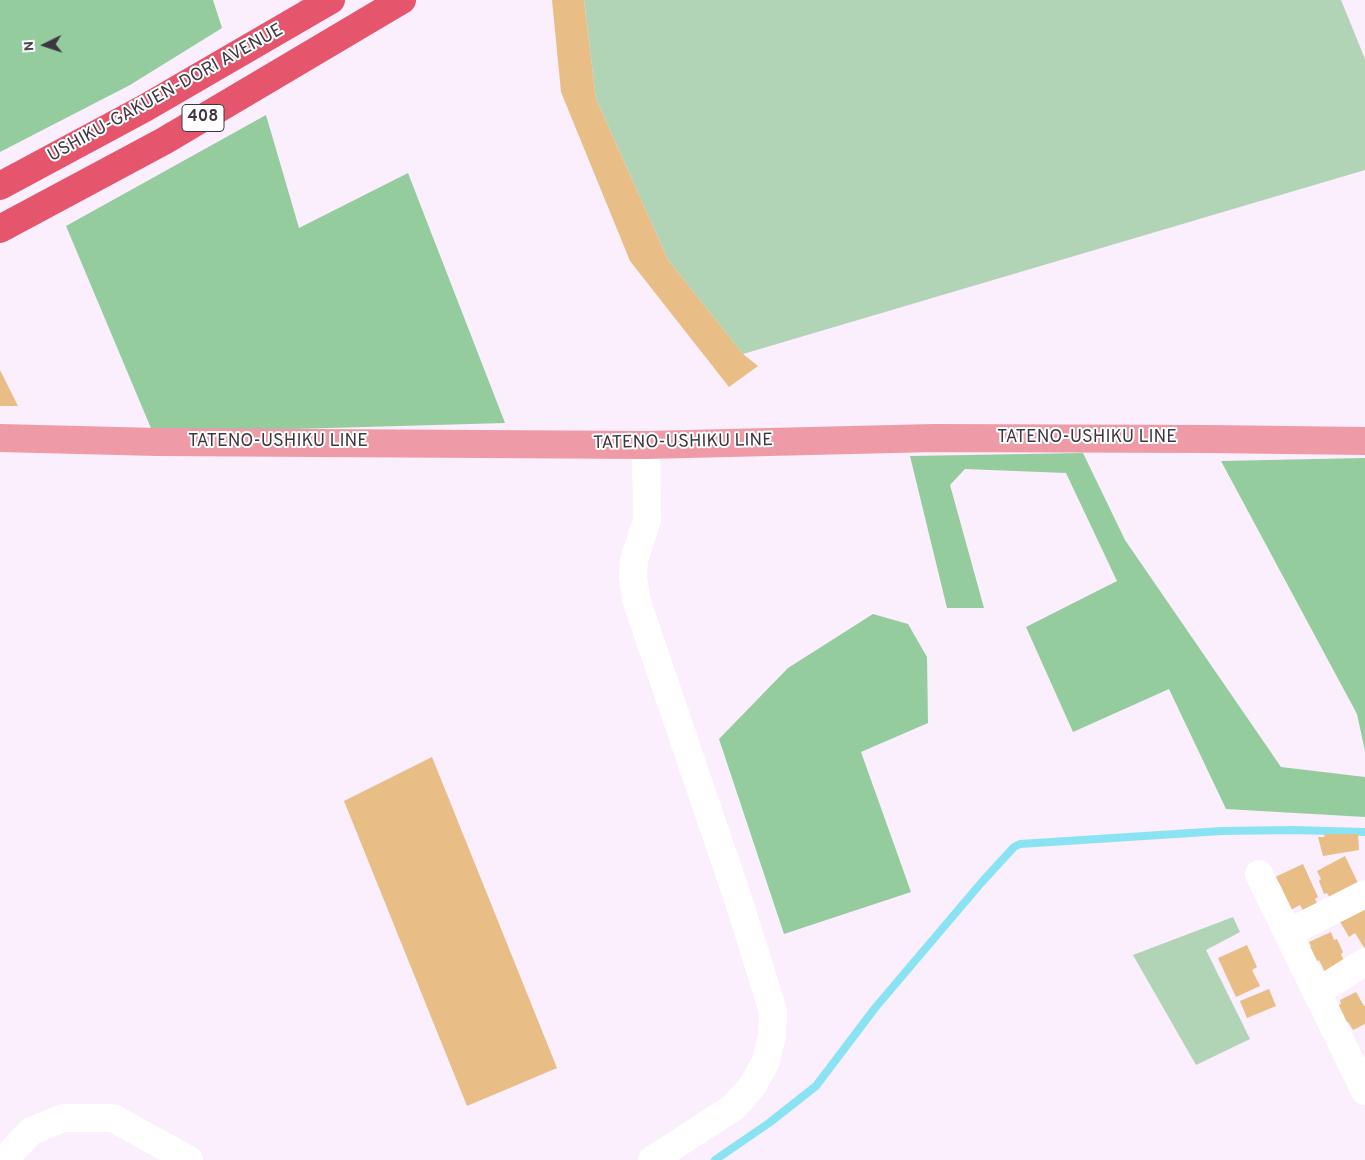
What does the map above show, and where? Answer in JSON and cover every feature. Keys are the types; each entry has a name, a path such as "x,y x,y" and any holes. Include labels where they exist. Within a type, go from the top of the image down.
{"highway":[{"name":"USHIKU-GAKUEN-DORI AVENUE","path":"0,186 145,108 331,0"},
{"name":"USHIKU-GAKUEN-DORI AVENUE","path":"0,229 164,141 402,0"}],"main road":[{"name":"TATENO-USHIKU LINE","path":"0,438 177,442 646,445 934,438 1365,441"}],"street":[{"path":"646,445 647,520 634,560 632,578 636,599 740,905 773,1011 772,1036 766,1062 753,1085 734,1107 652,1160"},
{"path":"1259,874 1317,992 1356,1048 1365,1091"},
{"path":"1288,933 1365,894"},
{"path":"1317,992 1365,962"},
{"path":"4,1160 31,1131 63,1118 113,1118 189,1160"}],"green space":[{"path":"0,0 213,0 222,28 130,85 0,152"},
{"path":"584,0 1341,0 1365,59 1365,170 743,354 668,260 596,99"},
{"path":"266,115 299,228 408,173 505,423 153,433 66,226"},
{"path":"1083,453 1125,540 1281,767 1365,777 1365,817 1226,809 1169,689 1073,732 1026,627 1117,581 1066,473 965,469 950,485 984,608 947,608 910,456"},
{"path":"1365,458 1365,751 1357,714 1221,461"},
{"path":"873,614 908,624 927,657 928,723 861,752 911,892 784,934 719,739 788,668"},
{"path":"1233,917 1240,932 1206,950 1250,1039 1196,1065 1133,955"}],"building":[{"path":"552,0 584,0 596,99 668,260 743,354 758,366 729,387 630,261 561,92"},
{"path":"0,370 18,406 0,406"},
{"path":"432,757 557,1068 467,1106 344,801"},
{"path":"1325,834 1358,834 1359,850 1323,856 1318,837 1324,837"},
{"path":"1345,856 1359,885 1330,898 1327,893 1324,894 1317,871"},
{"path":"1303,864 1318,897 1315,899 1319,908 1305,914 1300,905 1289,911 1273,878"},
{"path":"1362,906 1365,910 1365,949 1355,933 1349,937 1339,920"},
{"path":"1331,932 1334,940 1337,939 1343,952 1341,954 1345,963 1325,972 1319,960 1316,962 1309,947 1311,946 1309,942"},
{"path":"1247,945 1257,967 1252,970 1260,986 1236,997 1218,958"},
{"path":"1269,989 1276,1006 1247,1018 1240,1001"},
{"path":"1356,992 1365,1006 1365,1024 1353,1030 1348,1022 1344,1023 1335,1006 1341,1004 1340,1000"}],"waterway":[{"path":"715,1160 769,1123 816,1086 875,1008 1014,847 1020,844 1222,831 1365,832"}]}
